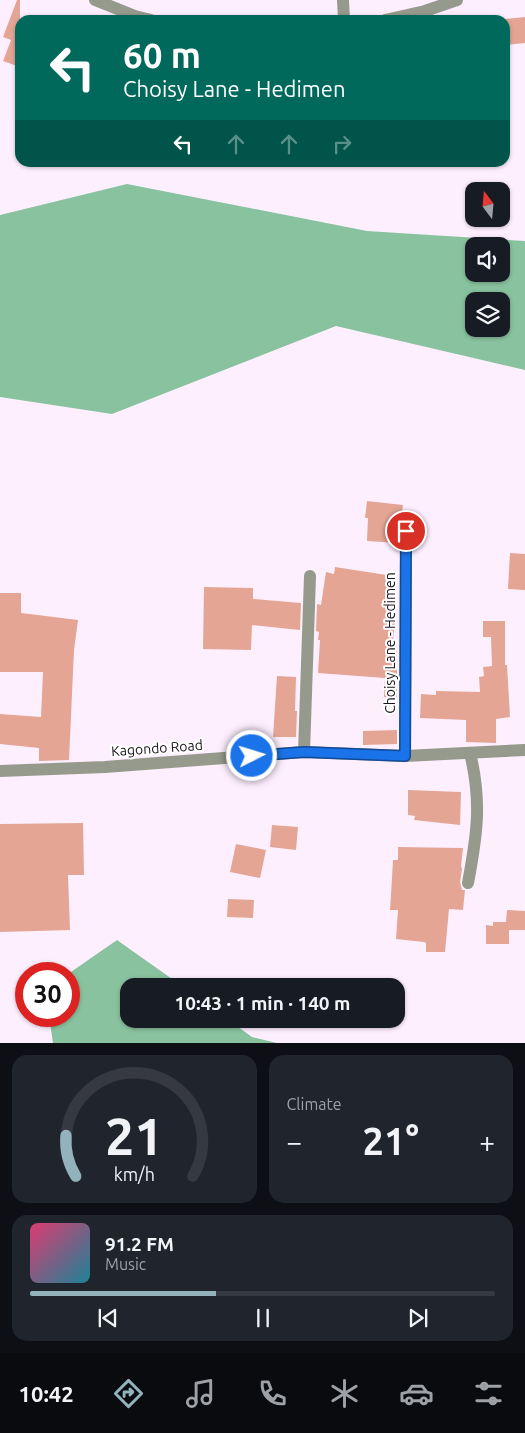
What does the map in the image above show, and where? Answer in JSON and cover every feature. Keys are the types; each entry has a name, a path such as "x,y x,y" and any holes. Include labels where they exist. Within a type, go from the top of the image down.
{"street":[{"path":"95,0 132,15"},
{"path":"343,0 344,15"},
{"path":"407,15 457,0"},
{"name":"Choisy Lane - Hedimen","path":"405,756 406,531"},
{"path":"304,752 310,576"},
{"name":"Kagondo Road","path":"0,771 105,767 304,752 405,756 525,750"},
{"path":"468,883 478,821 474,770 470,753"}],"green space":[{"path":"127,184 367,231 465,237 465,282 510,282 510,240 525,241 525,370 336,326 112,414 0,397 0,215"},
{"path":"117,940 171,978 120,978 120,1028 240,1028 252,1037 277,1043 53,1043 51,1027 80,1027 80,966"}],"building":[{"path":"17,0 20,0 20,15 15,15 15,65 3,61 11,40 3,37"},
{"path":"525,17 525,43 510,44 510,18"},
{"path":"367,501 403,505 401,521 399,521 398,543 367,541 368,518 365,518"},
{"path":"510,553 525,554 525,590 508,589"},
{"path":"335,567 393,576 391,621 395,622 392,650 397,650 397,698 384,697 385,678 318,673 320,640 318,640 319,632 316,631 317,604 321,605 326,572 334,574"},
{"path":"204,587 253,588 253,599 301,603 300,630 252,625 251,650 203,649"},
{"path":"0,593 21,593 21,613 78,620 74,650 69,760 39,761 39,748 0,744 0,714 41,717 43,672 0,672"},
{"path":"483,621 505,621 505,665 507,665 510,717 496,719 496,743 466,742 466,720 420,718 421,694 436,695 436,691 480,692 479,677 484,676 483,667 492,666 491,637 483,637"},
{"path":"277,676 296,677 296,737 273,737"},
{"path":"397,730 397,744 363,745 363,731"},
{"path":"408,790 461,792 460,825 414,820 415,816 408,815"},
{"path":"83,823 84,875 68,875 70,930 0,932 0,824"},
{"path":"272,825 298,827 296,850 270,847"},
{"path":"236,844 266,850 260,878 230,872"},
{"path":"398,847 463,848 460,882 462,890 465,890 463,910 449,909 445,952 426,952 426,943 424,942 396,939 398,910 390,910 393,860 398,860"},
{"path":"228,899 254,900 253,918 227,917"},
{"path":"507,910 525,911 525,930 509,930 509,944 486,944 486,925 493,926 493,922 506,922"}],"route":[{"path":"252,756 304,752 405,756 406,531"}]}
